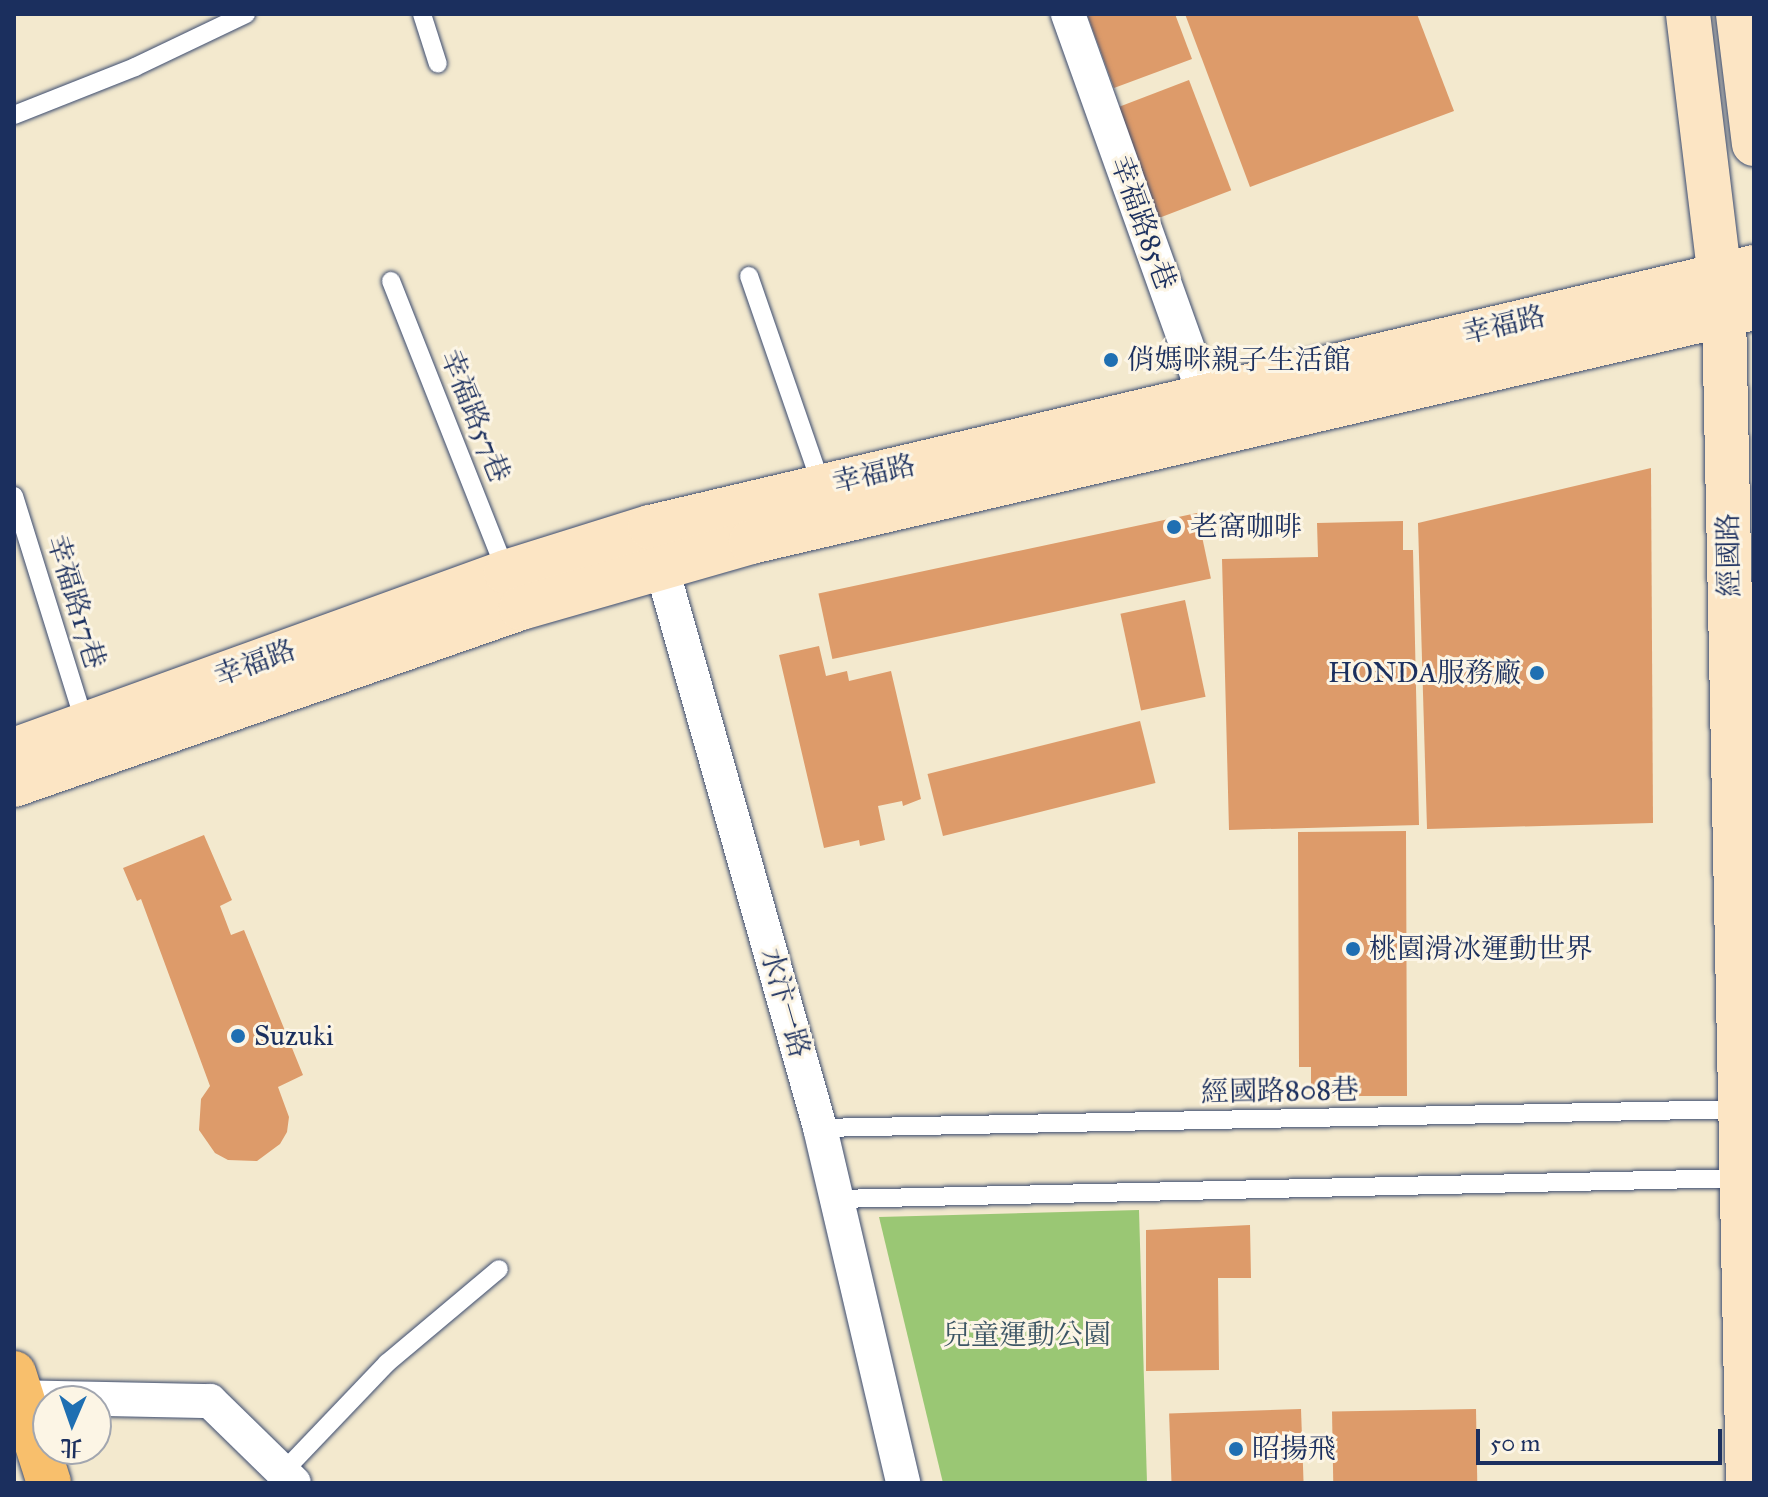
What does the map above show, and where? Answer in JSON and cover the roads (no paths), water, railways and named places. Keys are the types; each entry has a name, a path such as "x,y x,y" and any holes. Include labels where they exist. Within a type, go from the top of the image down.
{"main road":[{"path":"19,1406 49,1483"}],"street":[{"name":"幸福路85巷","path":"1068,14 1211,414"},
{"name":"經國路","path":"1688,14 1738,290 1741,1109 1748,1483"},
{"path":"1738,14 1754,144"},
{"name":"幸福路","path":"14,750 506,572 656,548 1738,290"},
{"name":"幸福路","path":"14,785 521,608 656,548 822,487 1211,414"},
{"name":"水汴一路","path":"656,548 820,1128 903,1483"},
{"path":"19,1406 210,1401 288,1478"}],"lane":[{"path":"14,115 135,67 246,14"},
{"path":"422,14 438,64"},
{"path":"749,276 822,487"},
{"name":"幸福路57巷","path":"391,281 506,572"},
{"name":"幸福路17巷","path":"14,496 85,724"},
{"name":"經國路808巷","path":"820,1128 1741,1109"},
{"path":"837,1199 1743,1178"},
{"path":"288,1478 387,1363 499,1269"}],"place":[{"name":"俏媽咪親子生活館","path":"1111,360"},
{"name":"老窩咖啡","path":"1174,527"},
{"name":"HONDA服務廠","path":"1537,673"},
{"name":"桃園滑冰運動世界","path":"1353,949"},
{"name":"Suzuki","path":"238,1036"},
{"name":"昭揚飛","path":"1236,1449"}],"park label":[{"name":"兒童運動公園","path":"1027,1335"}]}
